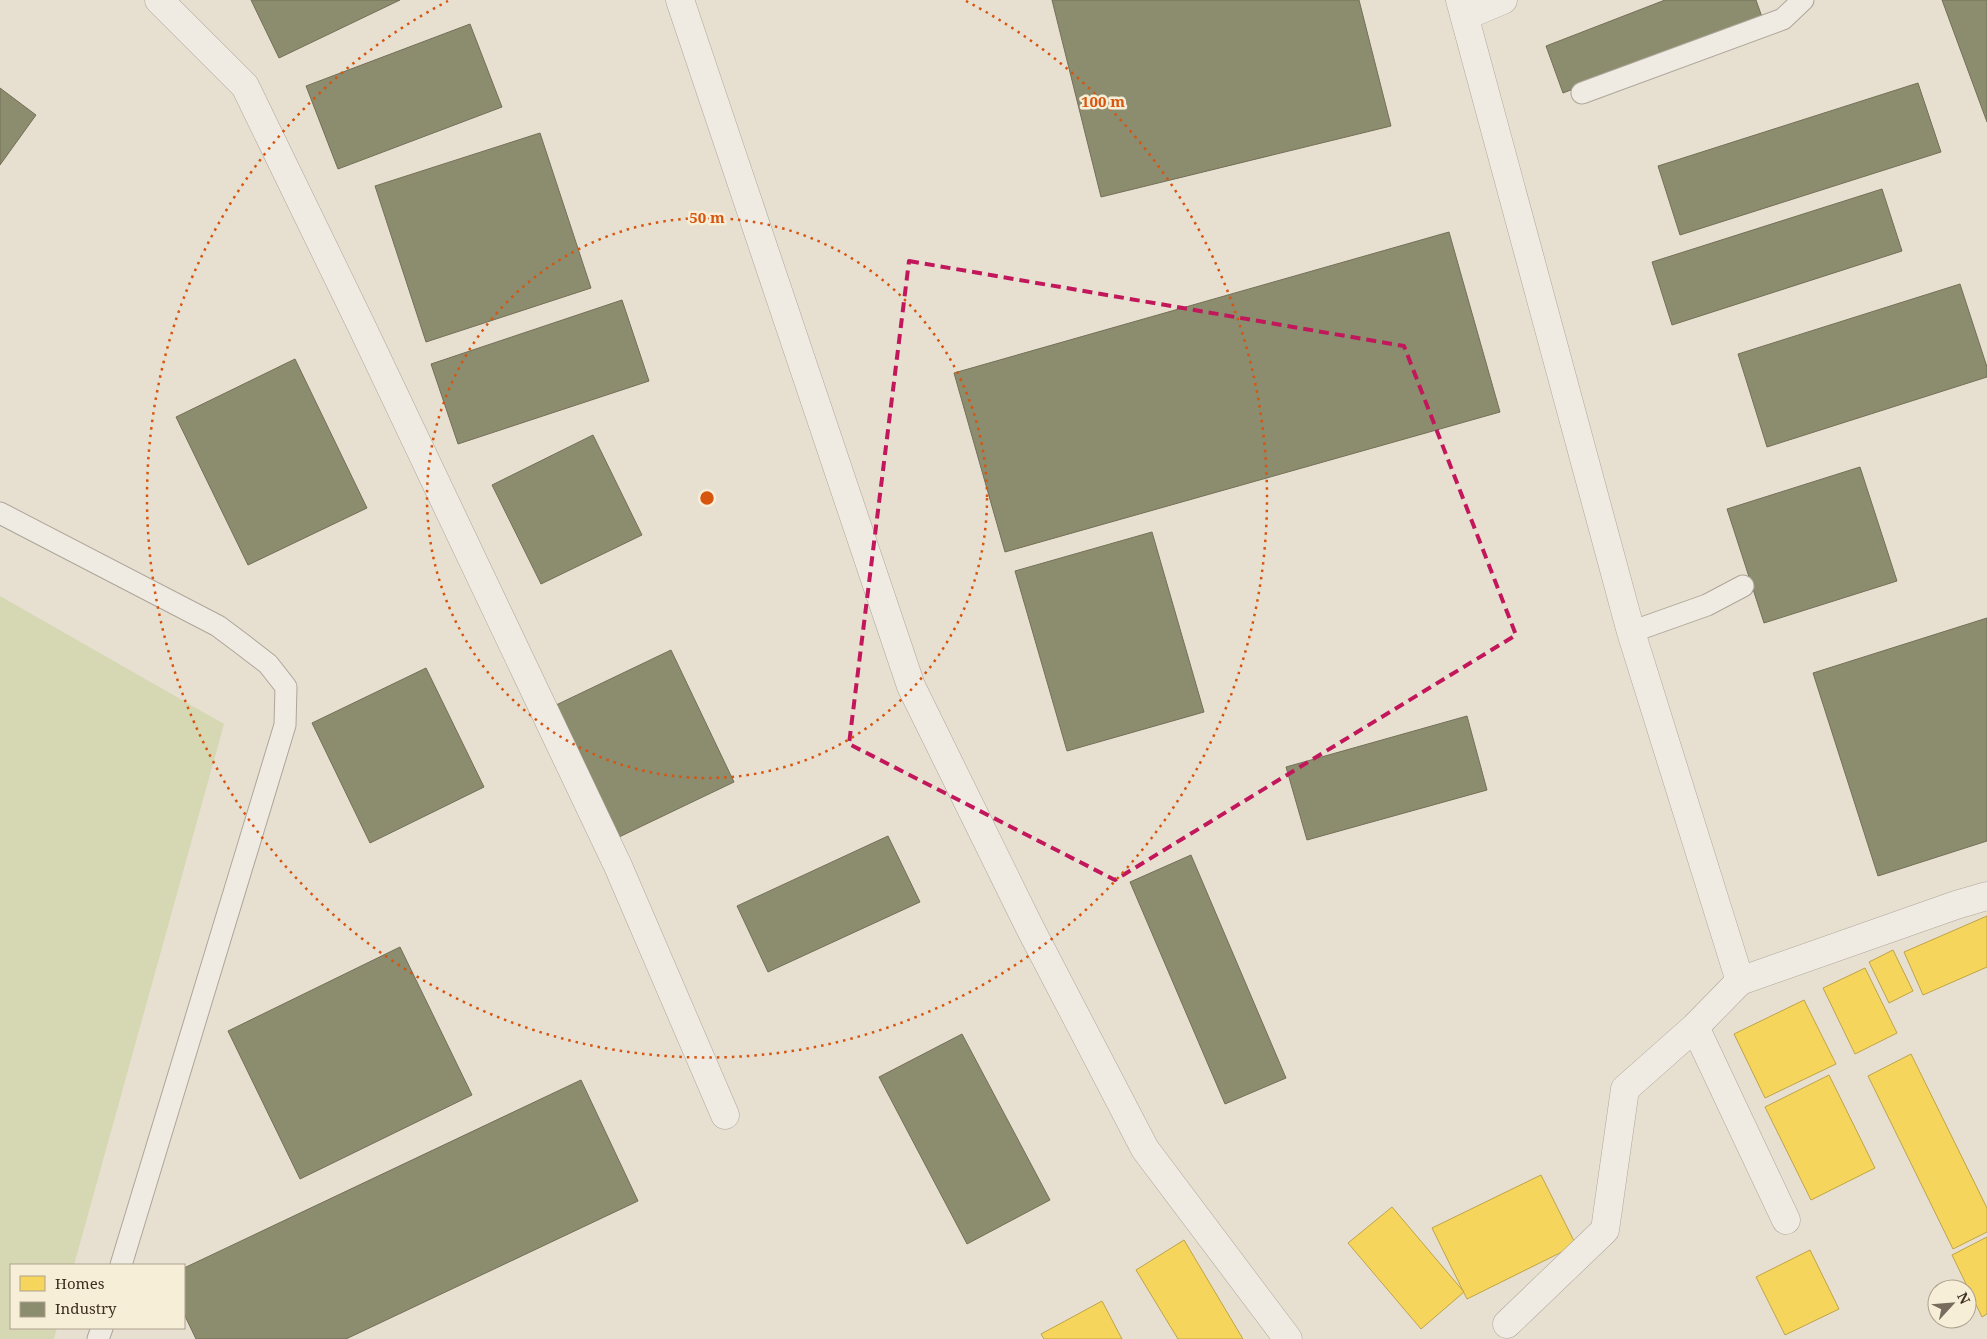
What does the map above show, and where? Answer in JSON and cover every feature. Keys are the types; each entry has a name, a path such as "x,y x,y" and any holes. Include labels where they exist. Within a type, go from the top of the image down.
{"street":[{"path":"159,0 245,86 368,338 618,866 725,1115"},
{"path":"680,0 911,686 1030,928 1144,1148 1285,1338"},
{"path":"1503,0 1462,8 1631,632 1740,981"},
{"path":"1507,1324 1605,1230 1625,1089 1696,1027 1740,981 1956,905 1987,896"},
{"path":"1696,1027 1786,1220"}],"lane":[{"path":"1582,93 1783,19 1802,0"},
{"path":"0,513 218,626 268,664 286,688 285,725 121,1264"},
{"path":"1631,632 1707,605 1744,586"}],"highlighted area":[{"path":"909,261 1404,346 1516,635 1115,880 849,744"}],"green space":[{"path":"0,596 224,724 74,1264 10,1264 10,1329 57,1329 54,1339 0,1339"}],"building: Homes":[{"path":"1987,916 1987,967 1923,995 1904,952"},
{"path":"1893,950 1913,991 1889,1003 1869,962"},
{"path":"1865,968 1897,1033 1855,1054 1823,988"},
{"path":"1804,1000 1836,1064 1765,1098 1734,1034"},
{"path":"1911,1054 1987,1208 1987,1232 1953,1249 1868,1076"},
{"path":"1829,1075 1875,1168 1811,1200 1765,1107"},
{"path":"1541,1175 1576,1245 1467,1299 1432,1228"},
{"path":"1392,1207 1464,1292 1421,1329 1348,1243"},
{"path":"1987,1237 1987,1314 1982,1317 1977,1307 1977,1279 1964,1279 1952,1255"},
{"path":"1184,1240 1243,1339 1178,1339 1136,1270"},
{"path":"1810,1250 1839,1309 1785,1335 1756,1277"},
{"path":"1102,1301 1122,1339 1044,1339 1041,1334"}],"building: Industry":[{"path":"251,0 400,0 279,58"},
{"path":"1052,0 1359,0 1391,126 1101,197"},
{"path":"1665,0 1756,0 1762,17 1563,93 1546,46"},
{"path":"1942,0 1987,0 1987,122"},
{"path":"470,24 502,107 338,169 306,86"},
{"path":"1918,83 1941,152 1680,235 1658,166"},
{"path":"0,88 36,115 0,165"},
{"path":"540,133 591,288 426,342 375,186"},
{"path":"1882,189 1902,251 1672,325 1652,262"},
{"path":"1449,232 1500,412 1005,552 954,373"},
{"path":"1960,284 1987,367 1987,377 1767,447 1738,354"},
{"path":"622,300 649,381 458,444 431,364"},
{"path":"295,359 367,508 248,565 176,417"},
{"path":"593,435 642,535 541,584 492,485"},
{"path":"1860,467 1897,581 1764,623 1727,509"},
{"path":"1152,532 1204,712 1067,751 1015,571"},
{"path":"1987,618 1987,841 1878,876 1813,673"},
{"path":"671,650 734,782 617,838 554,706"},
{"path":"426,668 484,787 370,843 312,723"},
{"path":"1467,716 1487,790 1307,840 1286,767"},
{"path":"888,836 920,902 768,972 737,906"},
{"path":"1191,855 1286,1078 1225,1104 1130,882"},
{"path":"400,947 472,1095 300,1179 228,1031"},
{"path":"962,1034 1050,1200 967,1244 879,1077"},
{"path":"581,1080 638,1201 346,1339 196,1339 185,1316 185,1268"}]}
